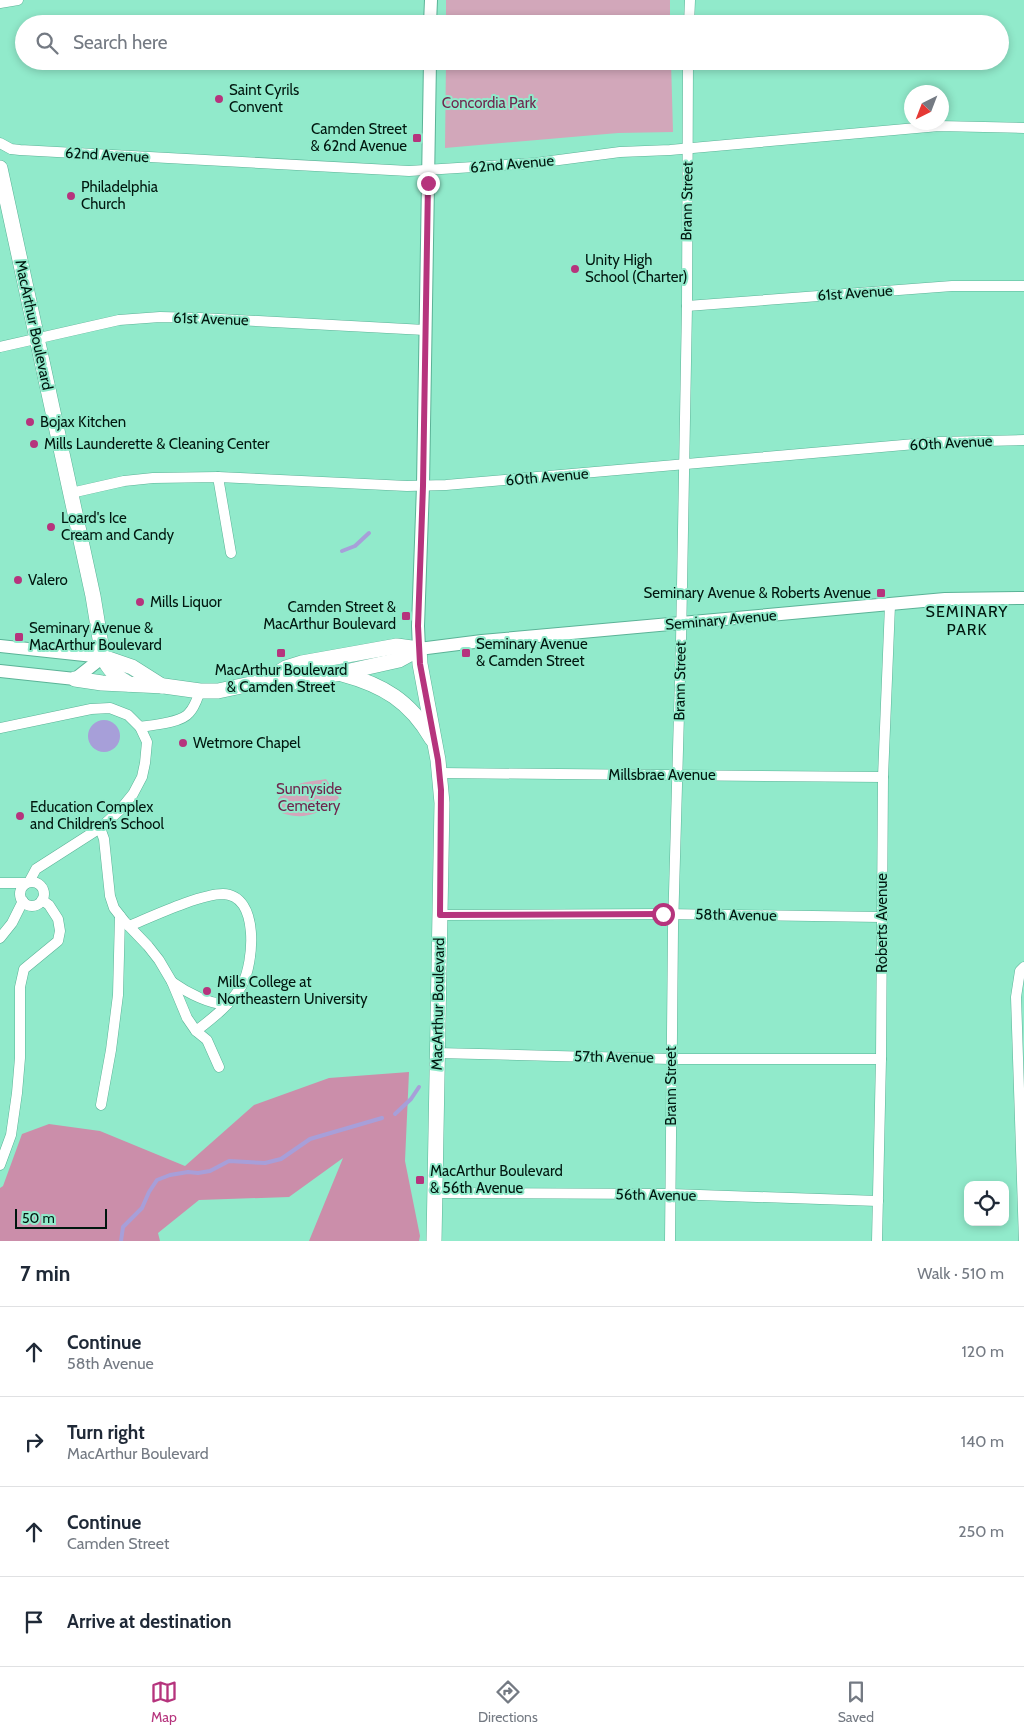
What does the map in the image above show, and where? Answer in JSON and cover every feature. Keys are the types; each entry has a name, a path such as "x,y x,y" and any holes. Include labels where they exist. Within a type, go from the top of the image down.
{"main road":[{"name":"MacArthur Boulevard","path":"0,168 71,493 95,607 103,657 107,666 114,674 129,684"},
{"path":"265,681 286,668 316,660 397,646 419,649"},
{"name":"MacArthur Boulevard","path":"419,649 436,745 442,803 434,1241"},
{"path":"75,679 164,686 200,691 218,691 265,681 289,683 341,673 399,660 419,649"},
{"path":"103,657 132,667 164,686"},
{"path":"341,673 371,683 397,697 426,730 436,745"}],"street":[{"path":"0,4 18,0"},
{"path":"430,0 430,15"},
{"path":"689,15 690,0"},
{"path":"419,649 418,620 423,486 430,70"},
{"name":"Brann Street","path":"670,1241 673,915 687,306 688,70"},
{"name":"62nd Avenue","path":"0,142 20,150 409,171 536,163 620,152 688,148 939,126 1024,128"},
{"name":"61st Avenue","path":"687,306 952,286 1024,286"},
{"name":"61st Avenue","path":"0,347 119,320 160,317 426,330"},
{"name":"60th Avenue","path":"71,493 124,481 153,478 218,477 423,486 683,466 938,442 1024,440"},
{"path":"218,477 231,553"},
{"name":"Seminary Avenue","path":"419,649 465,642 945,599 1024,598"},
{"name":"Roberts Avenue","path":"877,1241 881,1059 883,776 890,605"},
{"path":"0,646 103,657"},
{"path":"0,670 75,679 103,657"},
{"path":"140,727 182,719 193,708 200,691"},
{"path":"0,728 91,709 110,708 128,715 140,727 147,742 142,777 133,794 120,810 100,828 36,869 20,891 22,901 12,923 0,938"},
{"name":"Millsbrae Avenue","path":"440,773 883,776"},
{"path":"100,828 104,839 110,896 114,908 128,926 148,946 172,982 187,1018 196,1031 207,1040 219,1067"},
{"path":"0,883 37,883 42,888 44,896 42,900 33,906 22,901"},
{"path":"128,926 174,908 211,896 224,894 238,899 247,912 252,946 250,962 243,984 236,995 196,1031"},
{"path":"0,1165 11,1135 17,1093 20,1058 20,987 24,968 58,941 60,931 58,918 42,900"},
{"name":"58th Avenue","path":"440,915 881,917"},
{"path":"101,1105 118,995 120,916"},
{"path":"1024,967 1020,971 1016,997 1024,1241"},
{"path":"172,982 199,998 225,1005"},
{"name":"57th Avenue","path":"437,1053 671,1058 881,1059"},
{"name":"56th Avenue","path":"435,1193 671,1194 878,1201"}],"green space":[{"path":"446,0 670,0 670,15 446,15"},
{"name":"Concordia Park","path":"446,70 671,70 673,132 618,133 445,148"},
{"name":"Sunnyside Cemetery","path":"326,779 339,798 319,811 306,816 282,813 278,799 289,789 305,782"}],"shaded area":[{"path":"104,720 110,721 115,725 119,730 119,742 115,747 110,751 104,752 98,751 93,747 89,742 88,736 89,730 93,725 98,721"},
{"path":"409,1072 405,1161 420,1236 419,1241 309,1241 343,1158 289,1197 199,1200 158,1233 160,1241 0,1241 0,1188 3,1186 22,1134 49,1124 100,1131 185,1166 254,1105 329,1078"}],"waterway":[{"path":"342,551 355,546 369,533"},
{"path":"395,1114 411,1099 419,1087"},
{"path":"121,1241 123,1227 142,1208 157,1180 170,1175 210,1171 229,1161 265,1163 281,1159 310,1139 382,1118"}],"place":[{"name":"Saint Cyrils Convent","path":"219,99"},
{"name":"Camden Street & 62nd Avenue","path":"417,138"},
{"name":"Philadelphia Church","path":"71,196"},
{"name":"Unity High School (Charter)","path":"575,269"},
{"name":"Bojax Kitchen","path":"30,422"},
{"name":"Mills Launderette & Cleaning Center","path":"34,444"},
{"name":"Loard's Ice Cream and Candy","path":"51,527"},
{"name":"Valero","path":"18,580"},
{"name":"Seminary Avenue & Roberts Avenue","path":"881,593"},
{"name":"Mills Liquor","path":"140,602"},
{"name":"Camden Street & MacArthur Boulevard","path":"406,616"},
{"name":"Seminary Avenue & MacArthur Boulevard","path":"19,637"},
{"name":"MacArthur Boulevard & Camden Street","path":"281,653"},
{"name":"Seminary Avenue & Camden Street","path":"466,653"},
{"name":"Wetmore Chapel","path":"183,743"},
{"name":"Education Complex and Children’s School","path":"20,816"},
{"name":"Mills College at Northeastern University","path":"207,991"},
{"name":"MacArthur Boulevard & 56th Avenue","path":"420,1180"}],"district":[{"name":"SEMINARY PARK","path":"967,620"}],"route":[{"path":"428,183 423,486 418,626 420,664 438,760 442,803 440,915 663,914"}]}
